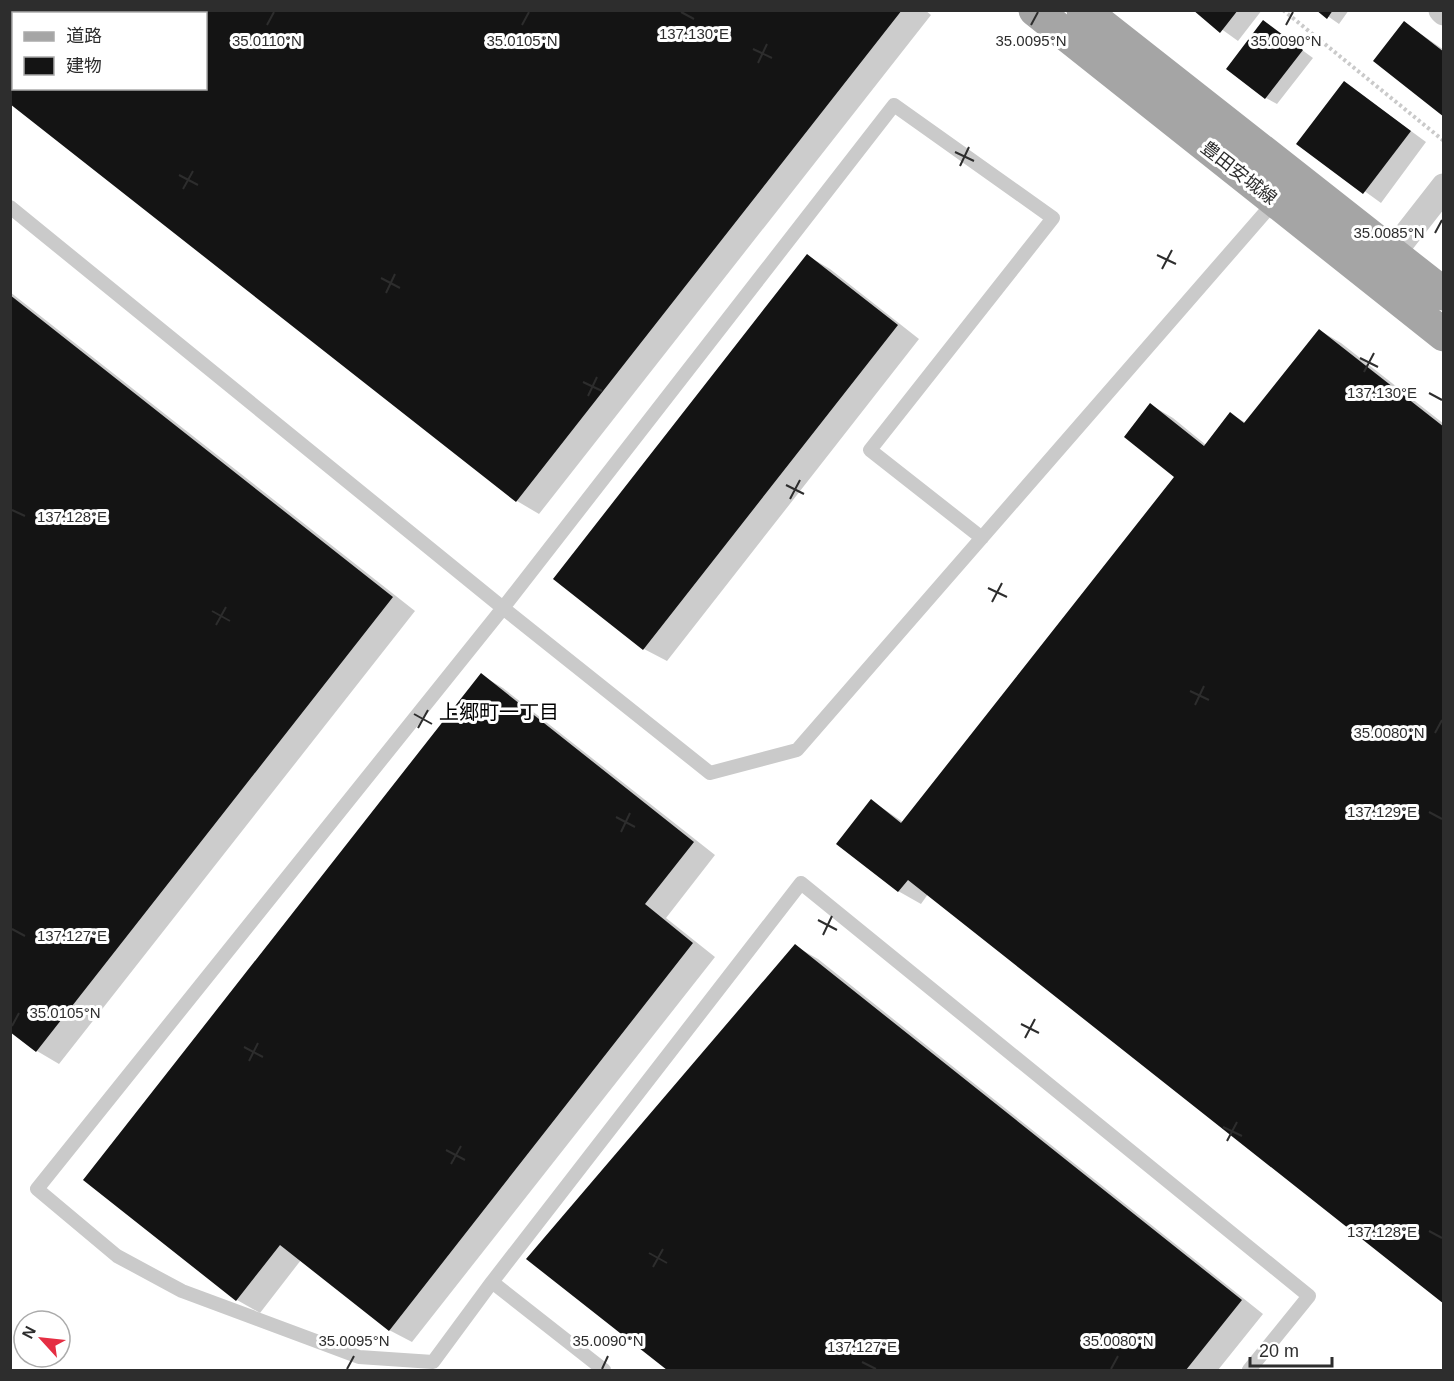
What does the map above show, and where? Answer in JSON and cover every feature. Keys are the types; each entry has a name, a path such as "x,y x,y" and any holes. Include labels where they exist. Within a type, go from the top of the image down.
{"main road":[{"name":"豊田安城線","path":"1035,10 1443,335"},
{"name":"豊田安城線","path":"1083,10 1443,294"}],"street":[{"path":"1372,279 1443,187"}],"lane":[{"path":"982,538 870,450 1053,218 894,105 502,608 37,1189 117,1256 182,1291 360,1357 433,1362 492,1282 801,883 1309,1296 1249,1371"},
{"path":"10,207 502,608 710,773 797,750 1275,201"},
{"path":"492,1282 604,1371"}],"path":[{"path":"1283,10 1443,141"}],"building":[{"path":"10,10 902,10 516,502 10,104"},
{"path":"1193,10 1238,10 1220,33"},
{"path":"1316,10 1333,10 1327,19"},
{"path":"1263,20 1303,50 1265,99 1226,69"},
{"path":"1404,21 1444,52 1444,117 1373,61"},
{"path":"1344,81 1411,131 1363,194 1296,144"},
{"path":"807,254 898,325 643,650 553,579"},
{"path":"10,295 393,597 36,1052 10,1032"},
{"path":"1319,329 1444,427 1444,1304 908,880 898,892 836,844 871,799 901,823 1174,477 1124,437 1150,403 1204,446 1230,412 1244,423"},
{"path":"481,673 694,842 645,904 693,943 389,1331 280,1245 236,1301 83,1180"},
{"path":"795,944 1242,1300 1186,1370 667,1370 526,1259"}],"district":[{"name":"上郷町一丁目","path":"499,712"}]}
